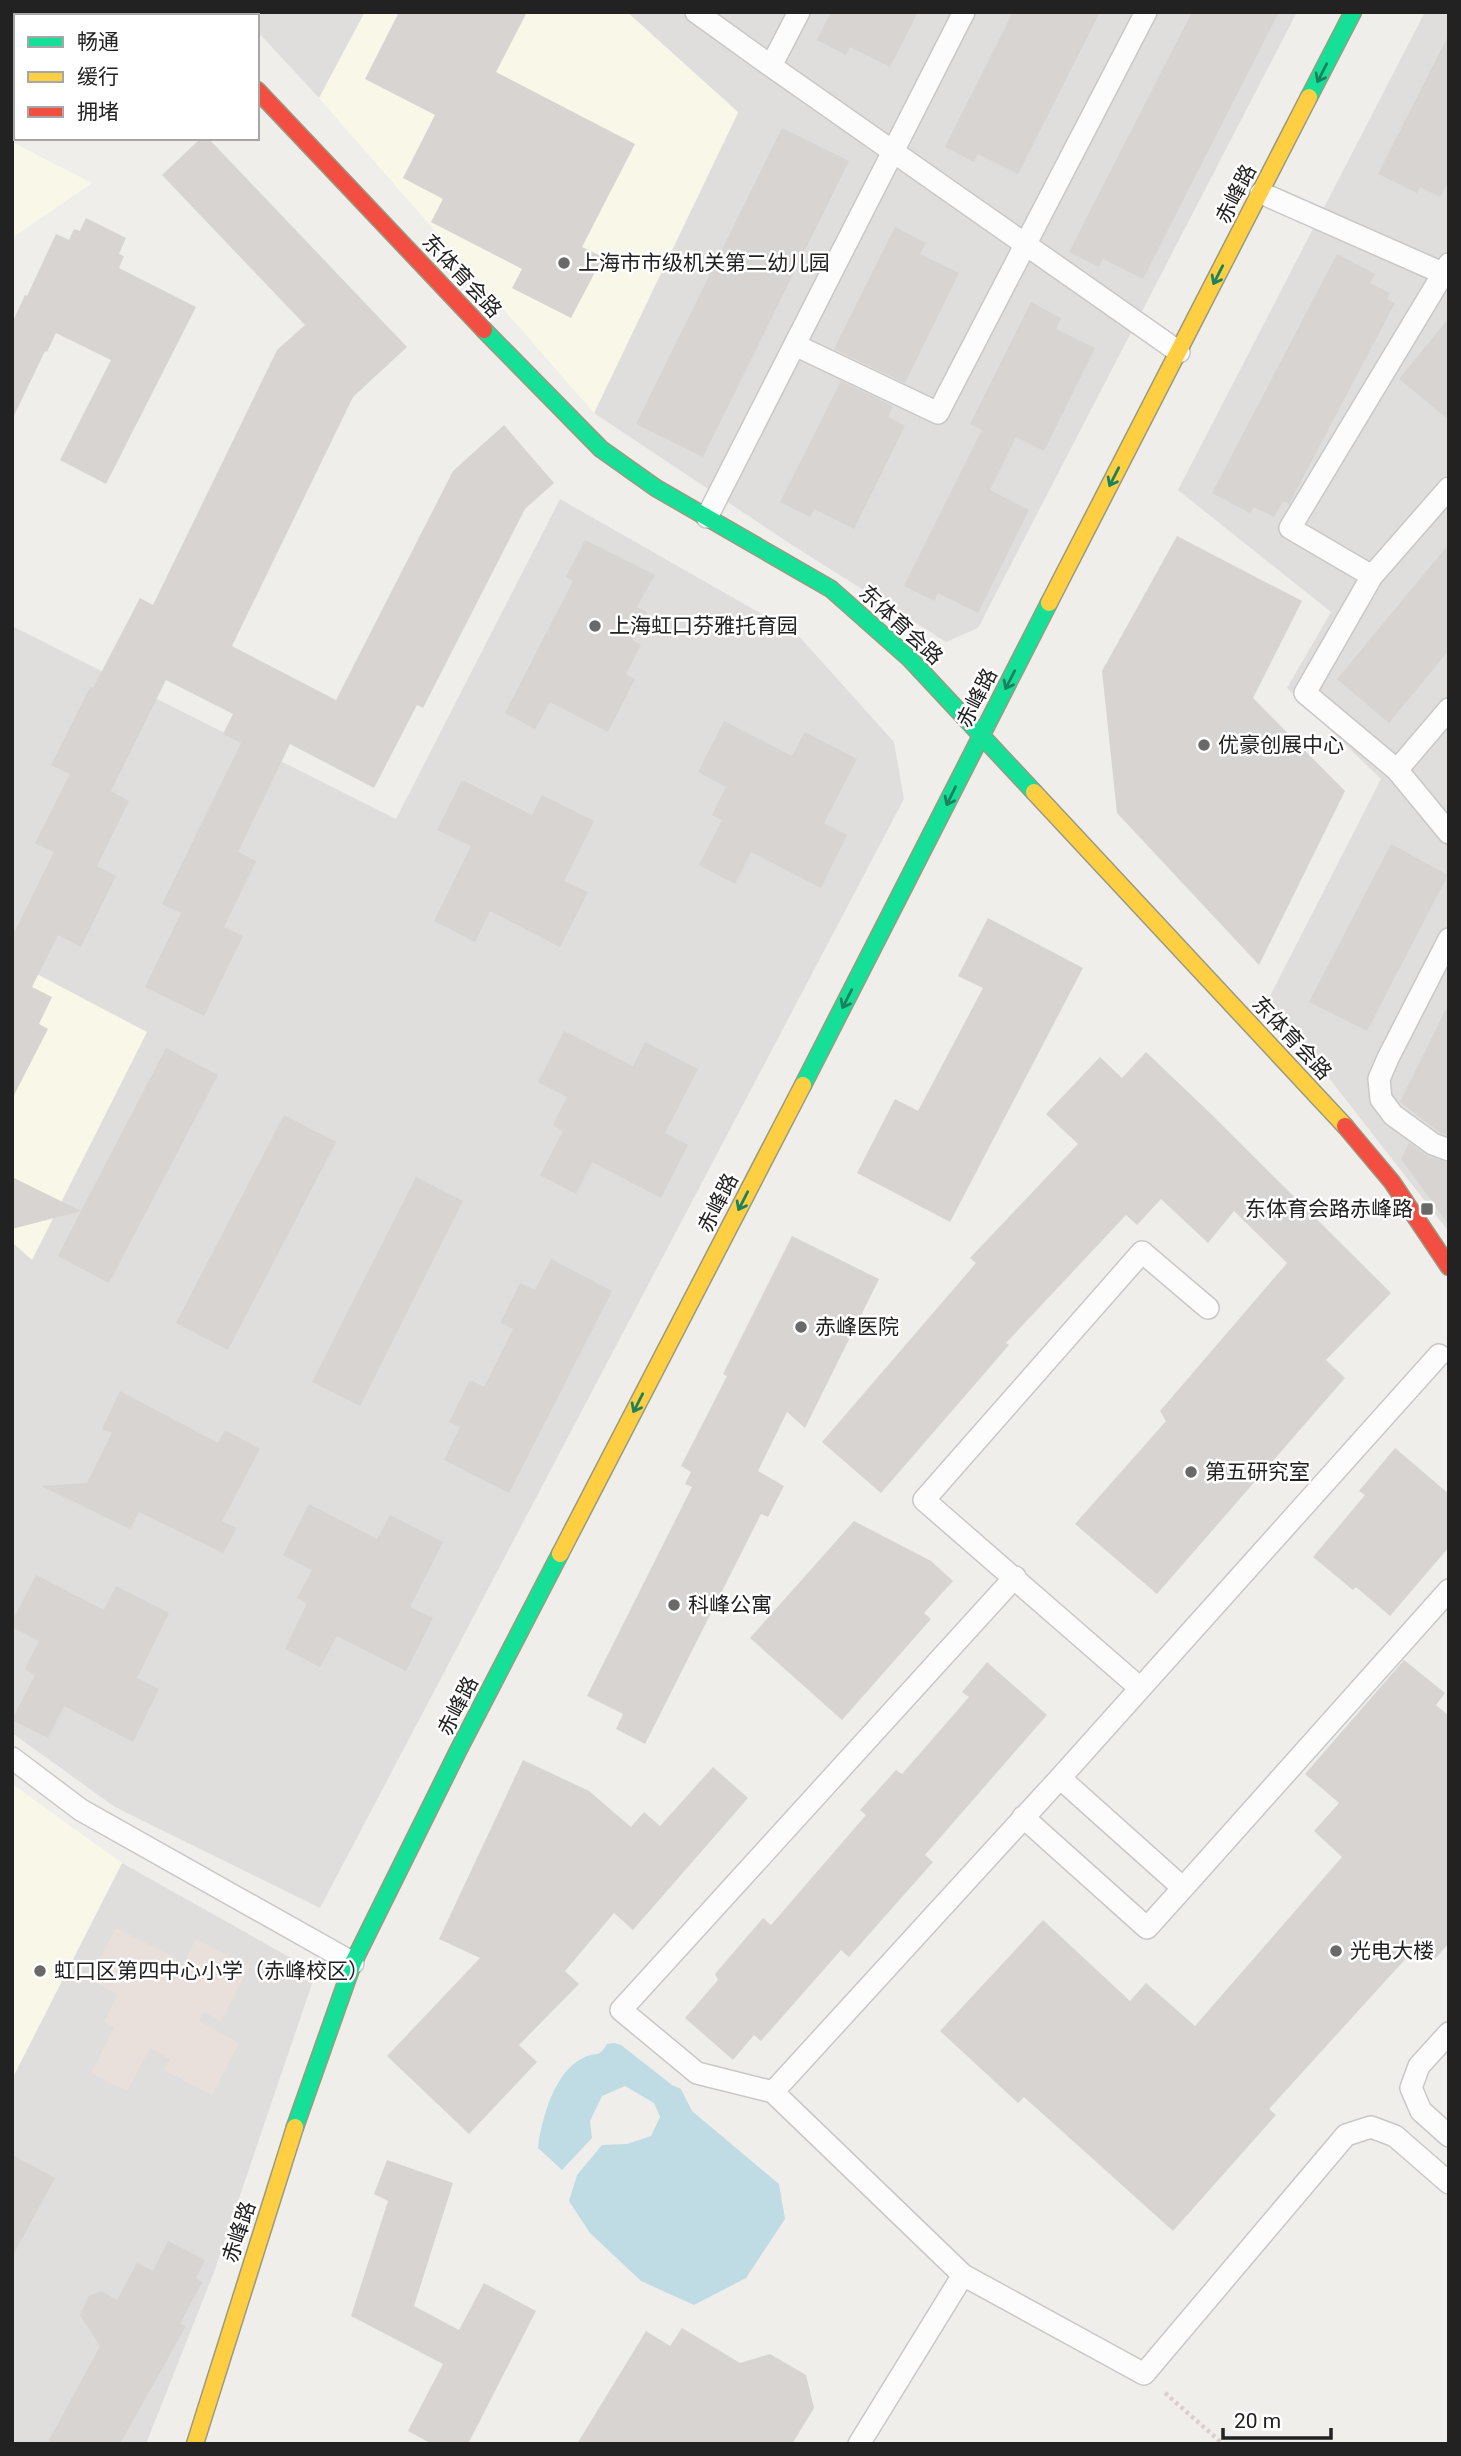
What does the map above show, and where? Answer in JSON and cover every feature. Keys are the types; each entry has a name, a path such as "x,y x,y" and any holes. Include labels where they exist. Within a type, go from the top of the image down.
{"street":[{"name":"赤峰路","path":"195,2444 287,2151 353,1963 459,1749 1353,12"},
{"name":"东体育会路","path":"259,92 517,366 601,449 656,488 831,589 910,659 1338,1118 1392,1182 1449,1268"}],"lane":[{"path":"696,12 1179,352"},
{"path":"771,66 799,12"},
{"path":"707,517 964,12"},
{"path":"795,345 938,413 1146,12"},
{"path":"1261,193 1447,271 1290,528 1372,576"},
{"path":"1449,488 1372,576 1305,693 1397,770 1449,833"},
{"path":"1397,770 1449,709"},
{"path":"1449,939 1379,1079 1381,1100 1393,1115 1433,1144 1449,1150"},
{"path":"1140,1688 924,1500 1142,1252 1208,1308"},
{"path":"773,2092 1060,1778 1439,1355"},
{"path":"1015,1577 621,2010 697,2073 773,2092 964,2275 1144,2374 1346,2135 1371,2127 1395,2136 1449,2183"},
{"path":"1023,1817 1147,1928 1449,1590"},
{"path":"12,1758 81,1810 353,1963"},
{"path":"1060,1778 1183,1888"},
{"path":"1449,2033 1419,2066 1412,2088 1421,2110 1449,2136"},
{"path":"859,2444 964,2275"}],"path":[{"path":"1144,2374 1223,2444"}],"shaded area":[{"path":"240,12 365,12 319,98 259,33 259,14"},
{"name":"上海市市级机关第二幼儿园","path":"365,12 627,12 738,112 594,413 319,98"},
{"path":"627,12 1297,12 978,628 946,642 792,545 594,413 738,113"},
{"path":"1425,12 1449,12 1449,1232 1268,1000 1381,779 1287,688 1331,612 1178,490"},
{"path":"12,142 92,183 12,238"},
{"path":"560,499 797,634 894,742 904,799 320,1908 115,1807 12,1733 12,1242 32,1259 12,961 12,626 396,819"},
{"path":"12,961 147,1032 32,1260 12,1242"},
{"name":"虹口区第四中心小学（赤峰校区）","path":"12,1784 122,1863 12,2079"},
{"path":"122,1863 316,1972 214,2272 146,2444 12,2444 12,2079"},
{"path":"116,1928 177,1959 166,1979 174,1983 196,1939 249,1967 221,2021 204,2012 199,2021 239,2043 212,2095 164,2070 170,2059 150,2048 127,2091 91,2073 114,2028 104,2022 118,1994 89,1979"}],"water":[{"path":"607,2044 621,2045 681,2089 692,2111 779,2184 785,2219 746,2278 694,2305 641,2281 590,2233 569,2201 577,2175 602,2145 627,2144 651,2136 660,2117 654,2103 625,2086 602,2096 590,2121 592,2138 562,2170 538,2148 546,2110 565,2072 574,2063 599,2053"}],"building":[{"path":"399,12 527,12 496,72 635,144 582,247 603,257 571,318 512,288 522,269 431,222 443,199 403,178 435,115 365,79"},
{"path":"831,12 918,12 890,67 850,47 846,55 817,40"},
{"path":"1013,12 1100,12 1018,174 978,154 974,162 945,147"},
{"path":"1192,12 1279,12 1143,279 1103,259 1099,267 1069,252"},
{"path":"1449,34 1449,181 1440,197 1420,187 1417,193 1378,174"},
{"path":"782,128 849,161 703,457 636,424"},
{"path":"199,140 210,140 407,347 353,397 232,646 336,700 453,471 504,425 554,483 525,509 423,708 417,705 374,788 290,744 238,852 256,861 224,927 243,936 204,1016 145,987 181,913 162,904 241,743 223,734 233,714 166,680 111,791 129,801 97,866 116,876 81,947 58,935 32,987 52,997 39,1024 48,1029 12,1099 12,937 54,852 35,843 70,774 51,765 90,687 93,688 140,598 153,605 277,350 305,325 162,175"},
{"path":"86,218 126,238 119,254 124,256 119,268 196,307 106,484 60,460 111,360 56,333 12,420 12,323 56,234 69,240 74,229 80,231"},
{"path":"895,227 926,243 920,254 959,273 905,383 834,349"},
{"path":"1337,254 1375,274 1370,283 1390,293 1387,299 1395,303 1289,504 1283,501 1274,517 1254,507 1250,513 1212,493"},
{"path":"1031,302 1061,318 1056,329 1095,348 1044,451 1016,437 990,490 1029,510 978,613 938,593 934,601 904,586 982,430 970,424"},
{"path":"1449,318 1449,420 1399,379"},
{"path":"841,381 893,406 888,417 905,426 854,529 814,509 810,517 780,502"},
{"name":"优豪创展中心","path":"1177,536 1302,601 1253,698 1345,791 1259,965 1117,813 1102,671"},
{"name":"上海虹口芬雅托育园","path":"585,540 655,575 637,607 647,612 632,640 641,645 626,674 635,679 608,732 550,702 535,729 505,713 573,581 566,577"},
{"path":"1449,544 1449,650 1389,723 1337,679"},
{"path":"724,721 792,756 805,732 857,759 824,823 847,835 821,888 751,852 735,884 699,865 722,820 712,815 726,787 698,772"},
{"path":"462,780 532,815 542,795 594,821 564,881 588,892 560,947 490,911 475,942 434,921 471,846 437,830"},
{"path":"1391,844 1448,875 1367,1031 1309,1002"},
{"path":"988,918 1083,968 950,1222 857,1173 895,1099 918,1111 983,988 958,976"},
{"path":"1449,1003 1449,1136 1439,1132 1400,1102"},
{"path":"564,1031 633,1066 645,1042 698,1069 665,1133 688,1145 661,1198 592,1162 576,1194 540,1175 563,1131 553,1125 567,1097 538,1082"},
{"path":"166,1048 218,1075 109,1283 58,1256"},
{"path":"1146,1052 1391,1293 1326,1360 1345,1378 1157,1594 1075,1524 1166,1421 1160,1411 1287,1263 1234,1211 1208,1243 1161,1199 1137,1225 1126,1215 1006,1343 1009,1345 881,1493 822,1442 976,1263 970,1258 1078,1144 1046,1114 1100,1057 1122,1078"},
{"path":"284,1115 336,1142 228,1350 176,1323"},
{"path":"1409,1143 1428,1156 1449,1163 1449,1225 1401,1159"},
{"path":"12,1177 81,1211 12,1229"},
{"path":"416,1177 463,1201 360,1406 312,1382"},
{"path":"792,1236 879,1279 805,1428 787,1412 758,1471 784,1486 768,1517 761,1514 645,1744 616,1729 623,1714 587,1696 692,1487 685,1484 691,1472 681,1466 727,1376 723,1374"},
{"path":"551,1259 612,1291 509,1493 444,1460 460,1427 449,1422 470,1380 484,1387 513,1329 500,1323 520,1283 535,1290"},
{"path":"120,1391 218,1443 225,1430 260,1449 222,1521 237,1528 223,1553 139,1512 130,1529 41,1486 87,1483 112,1433 102,1429"},
{"path":"1395,1448 1449,1494 1449,1547 1390,1616 1356,1587 1353,1590 1313,1557 1365,1495 1359,1491"},
{"path":"309,1504 377,1539 390,1515 443,1542 410,1607 433,1618 406,1671 337,1636 320,1667 285,1649 307,1603 297,1598 312,1570 283,1555"},
{"path":"854,1521 931,1561 953,1581 924,1613 931,1619 842,1720 750,1638"},
{"path":"36,1575 104,1610 116,1586 169,1613 137,1678 159,1689 133,1742 64,1706 48,1738 12,1720 35,1675 25,1669 39,1641 12,1627 12,1621"},
{"name":"光电大楼","path":"1404,1660 1445,1693 1436,1705 1449,1716 1449,1943 1435,1959 1419,1944 1269,2109 1276,2115 1173,2231 1024,2097 1018,2103 940,2031 1043,1920 1130,2001 1146,1983 1195,2026 1342,1857 1314,1831 1339,1803 1305,1774"},
{"path":"987,1662 1047,1715 925,1855 933,1862 849,1957 841,1950 761,2041 754,2035 733,2060 685,2018 718,1980 715,1974 763,1918 771,1925 866,1815 860,1810 896,1770 902,1774 969,1697 962,1692"},
{"path":"523,1760 589,1791 631,1827 644,1812 660,1826 713,1767 748,1798 633,1930 614,1913 565,1971 579,1984 519,2045 537,2062 469,2134 387,2056 480,1958 439,1939"},
{"path":"12,2155 55,2178 12,2257"},
{"path":"387,2160 453,2183 414,2306 459,2330 484,2283 536,2311 468,2444 432,2444 408,2431 443,2364 351,2316 388,2201 374,2194"},
{"path":"168,2241 205,2260 196,2278 202,2282 180,2324 186,2326 120,2444 47,2444 100,2346 80,2315 89,2296 101,2291 117,2300 137,2263 153,2271"},
{"path":"682,2328 740,2363 770,2354 806,2375 814,2408 792,2444 577,2444 646,2331 670,2346"}],"traffic: fast":[{"path":"1309,97 1353,12"},
{"path":"484,330 601,449 656,488 831,589 910,659 1034,792"},
{"path":"803,1085 1049,603"},
{"path":"295,2127 353,1963 560,1554"}],"traffic: slow":[{"path":"1049,603 1309,97"},
{"path":"1034,792 1345,1126"},
{"path":"560,1554 803,1085"},
{"path":"195,2444 295,2127"}],"traffic: jam":[{"path":"259,92 484,330"},
{"path":"1345,1126 1392,1182 1449,1267"}],"place":[{"name":"上海市市级机关第二幼儿园","path":"564,263"},
{"name":"上海虹口芬雅托育园","path":"595,626"},
{"name":"优豪创展中心","path":"1204,745"},
{"name":"东体育会路赤峰路","path":"1427,1209"},
{"name":"赤峰医院","path":"801,1327"},
{"name":"第五研究室","path":"1191,1472"},
{"name":"科峰公寓","path":"674,1605"},
{"name":"光电大楼","path":"1336,1951"},
{"name":"虹口区第四中心小学（赤峰校区）","path":"40,1971"}]}
